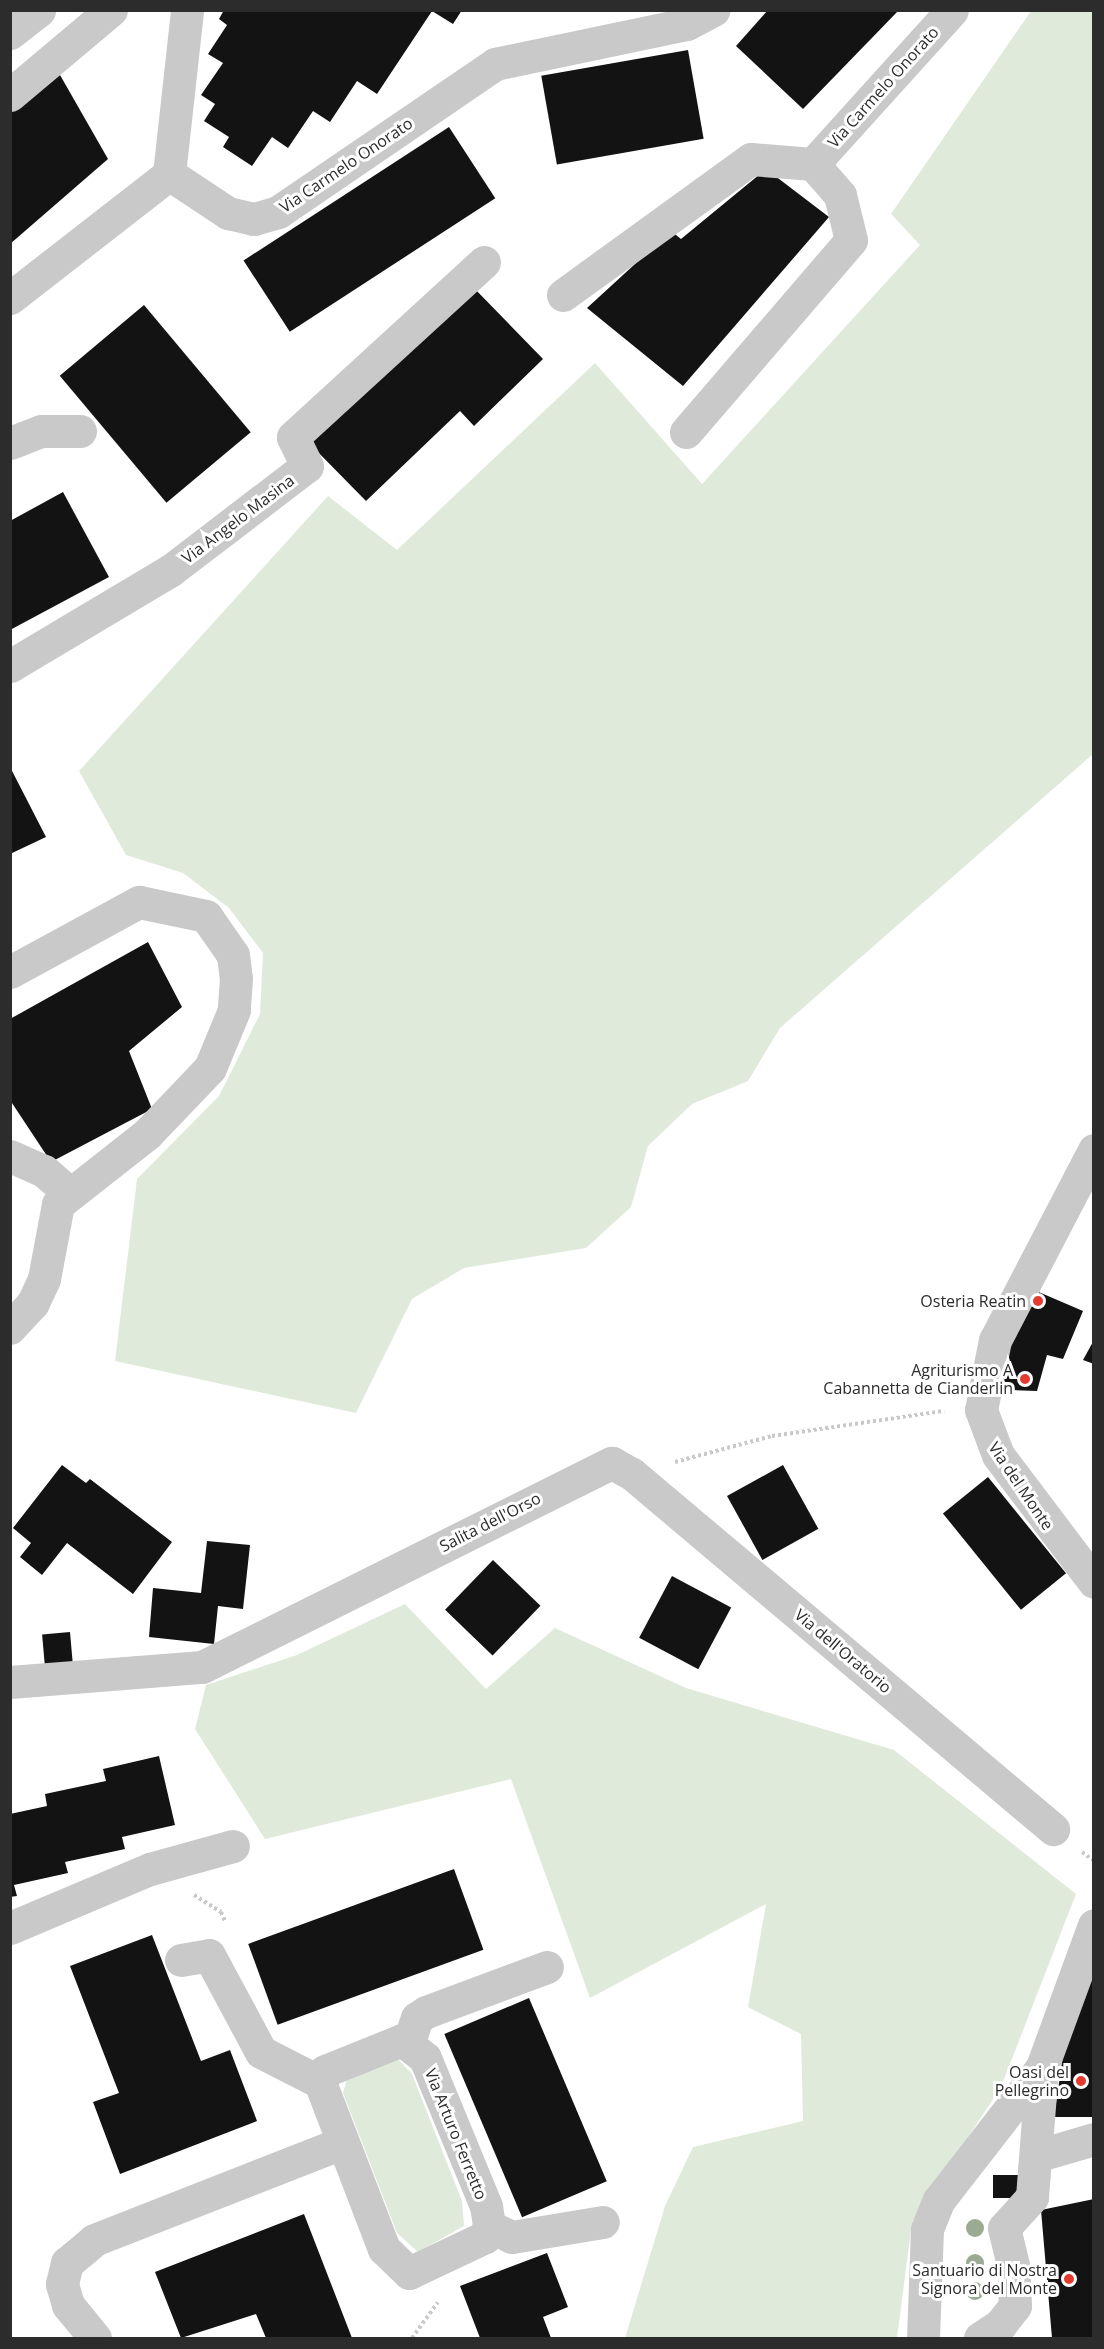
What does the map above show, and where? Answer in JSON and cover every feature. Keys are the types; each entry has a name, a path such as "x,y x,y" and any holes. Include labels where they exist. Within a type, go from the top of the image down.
{"street":[{"path":"10,33 39,10"},
{"path":"10,95 111,10"},
{"path":"10,298 169,174 187,10"},
{"name":"Via Carmelo Onorato","path":"169,174 228,213 254,219 278,212 495,64 687,24 712,10"},
{"name":"Via Carmelo Onorato","path":"813,164 952,10"},
{"path":"563,295 751,159 813,164 840,195 851,240 686,432"},
{"name":"Via Angelo Masina","path":"10,666 171,570 307,466 293,437 484,262"},
{"path":"10,443 41,431 80,431"},
{"path":"10,972 139,902 206,916 233,955 234,1010 210,1068 147,1134 68,1192 51,1224 44,1279 33,1303 10,1328"},
{"path":"981,1410 995,1340 1094,1150"},
{"path":"10,1156 44,1171 68,1192"},
{"name":"Via del Monte","path":"981,1410 998,1455 1094,1582"},
{"name":"Salita dell'Orso","path":"10,1682 202,1667 594,1469 612,1463 632,1474"},
{"name":"Via dell'Oratorio","path":"632,1474 1053,1829"},
{"path":"10,1928 150,1869 233,1846"},
{"path":"980,2338 1000,2325 1015,2306 1014,2269 1004,2228 1032,2197 1042,2067 1094,1926"},
{"path":"181,1960 209,1955 261,2052 320,2082"},
{"path":"547,1968 426,2012 417,2018 409,2042 325,2071 320,2082 341,2143 384,2249 409,2273 485,2236 489,2226 512,2237 603,2222"},
{"name":"Via Arturo Ferretto","path":"409,2042 425,2058 486,2206 489,2226"},
{"path":"923,2338 927,2229 939,2200 1042,2067"},
{"path":"1036,2156 1094,2139"},
{"path":"95,2338 68,2305 62,2284 67,2263 94,2240 341,2143"}],"path":[{"path":"632,1474 772,1436 920,1412 981,1410"}],"green space":[{"path":"1031,11 1093,11 1093,754 780,1028 748,1081 692,1104 648,1146 631,1207 586,1248 464,1268 412,1299 356,1413 115,1361 137,1179 219,1096 260,1014 263,953 229,908 183,873 126,855 79,771 328,496 397,550 595,363 702,484 920,245 891,214"},
{"path":"405,1604 486,1689 555,1628 686,1688 894,1750 1076,1894 1001,2087 912,2222 897,2338 625,2338 665,2206 693,2147 803,2121 801,2034 748,2007 766,1904 590,1998 511,1779 265,1839 195,1729 206,1685 297,1655"},
{"path":"397,2058 412,2074 462,2201 464,2226 418,2252 397,2233 343,2093 348,2075"}],"building":[{"path":"224,10 462,10 453,24 432,11 377,94 357,81 330,122 313,111 288,148 272,137 252,166 223,147 229,137 204,121 215,104 201,95 223,63 208,54 227,25 219,19"},
{"path":"768,10 899,10 803,109 736,46"},
{"path":"688,50 704,139 557,165 541,76"},
{"path":"56,68 108,159 10,244 10,105"},
{"path":"449,127 495,198 290,332 244,260"},
{"path":"766,169 829,217 683,386 587,308 671,231 681,239"},
{"path":"473,287 543,359 474,426 460,411 366,501 310,444"},
{"path":"144,305 251,432 166,503 60,376"},
{"path":"63,492 109,577 10,630 10,521"},
{"path":"10,767 46,837 10,854"},
{"path":"148,942 182,1007 129,1051 152,1109 51,1162 10,1100 10,1019"},
{"path":"1027,1287 1083,1311 1063,1359 1047,1355 1037,1391 987,1389"},
{"path":"1094,1340 1094,1364 1083,1360"},
{"path":"62,1465 86,1483 90,1479 172,1542 133,1594 67,1543 42,1575 20,1557 31,1543 13,1528"},
{"path":"783,1465 818,1529 762,1560 727,1496"},
{"path":"988,1477 1066,1573 1021,1610 943,1514"},
{"path":"207,1541 250,1545 243,1609 218,1606 214,1644 149,1637 153,1588 201,1593"},
{"path":"493,1560 540,1606 493,1655 445,1610"},
{"path":"672,1576 731,1607 698,1669 639,1638"},
{"path":"70,1632 73,1665 45,1667 42,1634"},
{"path":"159,1756 175,1825 122,1837 125,1849 65,1862 68,1873 14,1885 17,1896 10,1897 10,1814 47,1806 45,1794 106,1781 103,1769"},
{"path":"454,1869 483,1950 278,2025 248,1944"},
{"path":"152,1935 201,2061 230,2050 257,2121 120,2174 93,2102 119,2093 70,1966"},
{"path":"1094,1950 1094,2117 1054,2117 1073,1987"},
{"path":"529,1998 607,2181 522,2217 444,2034"},
{"path":"993,2175 1021,2175 1021,2198 993,2198"},
{"name":"Santuario di Nostra Signora del Monte","path":"1094,2199 1094,2338 1052,2338 1041,2210"},
{"path":"304,2214 352,2338 266,2338 256,2314 181,2338 155,2272"},
{"path":"547,2253 568,2307 543,2317 551,2338 480,2338 460,2286"}],"place":[{"name":"Osteria Reatin","path":"1038,1301"},
{"name":"Agriturismo A Cabannetta de Cianderlin","path":"1025,1379"},
{"name":"Oasi del Pellegrino","path":"1081,2081"},
{"name":"Santuario di Nostra Signora del Monte","path":"1069,2279"}]}
